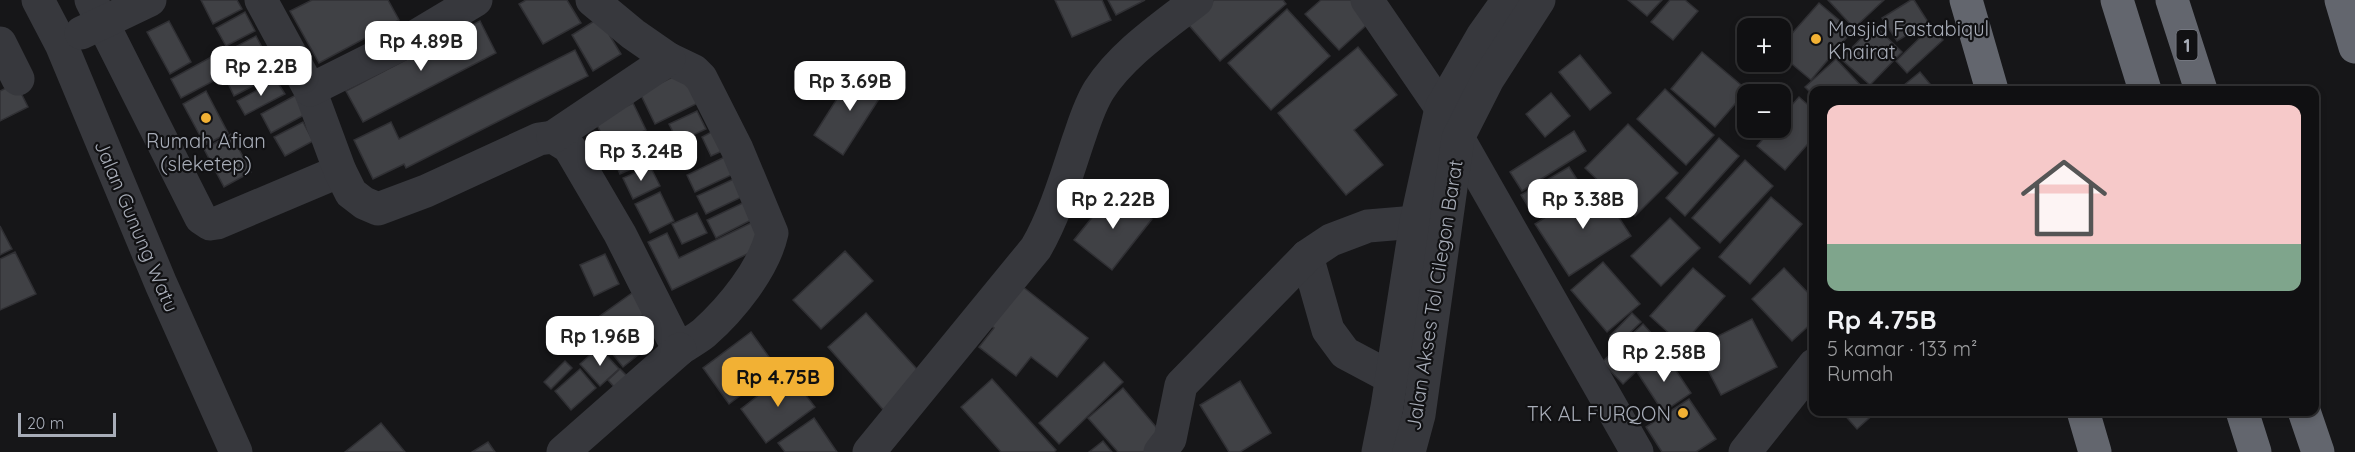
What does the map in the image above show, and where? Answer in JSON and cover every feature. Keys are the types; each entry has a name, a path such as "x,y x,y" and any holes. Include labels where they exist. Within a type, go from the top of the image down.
{"highway":[{"path":"1966,0 1991,86"},
{"path":"2117,0 2144,86"},
{"name":"1","path":"2172,0 2200,86"},
{"path":"2341,0 2355,47"},
{"path":"2084,416 2095,452"},
{"path":"2244,416 2255,452"},
{"path":"2306,416 2318,452"}],"street":[{"name":"Jalan Gunung Watu","path":"38,0 61,44 161,284 236,452"},
{"path":"61,44 96,11 150,0"},
{"path":"261,0 310,90 340,171 351,193 364,203 378,209 426,191 539,139 553,137 669,58"},
{"path":"310,90 406,42 476,0"},
{"path":"563,452 680,349 702,335 734,303 769,248 772,233 737,149 701,78 694,71 669,58 633,34 592,0"},
{"path":"869,452 1036,248 1047,228 1087,115 1099,90 1120,65 1150,37 1197,0"},
{"path":"1367,0 1442,108 1637,452"},
{"path":"1378,452 1416,222 1442,108 1484,35 1508,0"},
{"name":"Jalan Akses Tol Cilegon Barat","path":"1409,452 1419,415 1458,138 1488,79 1539,0"},
{"path":"96,11 201,218 206,222 217,223 340,171"},
{"path":"0,43 18,79"},
{"path":"553,137 569,147 620,234 680,349"},
{"path":"1160,452 1170,439 1181,385 1307,256 1330,240 1368,226 1416,222"},
{"path":"1307,256 1328,330 1345,353 1392,378"},
{"path":"1745,452 1809,371"}],"building":[{"path":"201,0 237,0 242,9 213,24"},
{"path":"312,0 388,0 399,20 319,63 290,11"},
{"path":"526,0 567,0 581,23 543,44 519,4"},
{"path":"1055,0 1102,0 1111,20 1072,37"},
{"path":"1108,0 1145,0 1116,15"},
{"path":"1214,0 1283,0 1286,4 1220,61 1187,23"},
{"path":"1321,0 1351,0 1371,21 1339,50 1305,14"},
{"path":"1628,0 1662,0 1647,16"},
{"path":"1670,0 1685,0 1698,11 1673,40 1651,22"},
{"path":"1828,0 1884,0 1854,28"},
{"path":"1914,0 1928,22 1897,41 1882,18"},
{"name":"Masjid Fastabiqul Khairat","path":"1819,3 1852,31 1811,80 1791,63 1791,35"},
{"path":"1287,9 1330,56 1271,110 1228,63"},
{"path":"245,12 255,31 226,46 216,28"},
{"path":"599,18 621,54 593,71 572,35"},
{"path":"169,21 191,62 170,74 147,32"},
{"path":"480,21 496,53 363,122 346,91"},
{"path":"1874,25 1902,52 1870,85 1841,59"},
{"path":"1931,27 1943,40 1907,73 1896,61"},
{"path":"256,36 265,53 232,72 222,54"},
{"path":"1358,47 1397,95 1354,130 1383,165 1346,195 1278,113"},
{"path":"575,50 588,76 406,168 404,164 373,179 354,140 391,122 399,139"},
{"path":"1702,52 1740,84 1737,84 1737,102 1715,127 1671,89"},
{"path":"1580,55 1611,93 1590,110 1559,72"},
{"path":"213,56 223,76 181,98 171,79"},
{"path":"265,58 274,75 234,96 226,79"},
{"path":"1836,59 1861,86 1809,86 1809,91 1805,87"},
{"path":"856,69 886,88 843,155 814,135"},
{"path":"685,71 700,102 655,124 640,93"},
{"path":"1920,72 1932,86 1903,86"},
{"path":"276,80 285,94 245,115 237,101"},
{"path":"16,83 28,107 0,121 0,91"},
{"path":"1665,89 1714,135 1686,165 1637,119"},
{"name":"Rumah Afian (sleketep)","path":"206,91 228,133 205,145 183,104"},
{"path":"1551,93 1570,116 1545,137 1526,114"},
{"path":"296,95 306,114 271,133 261,114"},
{"path":"1799,97 1809,106 1809,143 1785,170 1757,146 1764,138 1791,138 1791,106"},
{"path":"633,103 646,130 609,149 595,121"},
{"path":"697,111 706,129 678,142 669,124"},
{"path":"303,122 313,141 285,156 274,137"},
{"path":"1628,124 1678,173 1635,216 1585,168"},
{"path":"719,128 729,148 711,156 702,137"},
{"path":"1574,131 1586,151 1522,191 1510,172"},
{"path":"231,134 251,172 224,187 204,149"},
{"path":"1719,138 1739,156 1685,216 1666,198"},
{"path":"639,139 649,161 620,174 610,152"},
{"path":"733,153 742,170 695,192 687,175"},
{"path":"1745,160 1773,186 1720,243 1692,218"},
{"path":"650,166 660,186 633,199 623,178"},
{"path":"1569,167 1580,184 1532,213 1521,195"},
{"path":"740,176 748,194 706,214 697,196"},
{"path":"1597,184 1631,236 1569,276 1535,224"},
{"path":"1115,189 1152,219 1112,270 1074,240"},
{"path":"660,192 674,221 650,233 635,204"},
{"path":"1771,197 1802,224 1750,284 1719,257"},
{"path":"753,198 761,215 716,238 707,220"},
{"path":"697,213 707,233 682,244 672,224"},
{"path":"1670,218 1700,248 1661,286 1631,256"},
{"path":"757,220 768,244 672,290 648,242 667,233 679,258"},
{"path":"0,226 12,249 0,255"},
{"path":"845,251 873,281 821,329 793,300"},
{"path":"15,252 36,294 0,310 0,259"},
{"path":"605,254 619,284 594,296 580,265"},
{"path":"1603,262 1640,304 1607,332 1571,290"},
{"path":"1693,268 1725,296 1682,345 1650,316"},
{"path":"1784,268 1809,294 1809,326 1792,341 1752,299"},
{"path":"1013,279 1088,338 1057,377 1031,357 1016,376 979,347 994,328 982,319"},
{"path":"639,288 654,307 614,336 600,316"},
{"path":"866,313 925,378 886,413 828,347"},
{"path":"1632,313 1641,322 1618,344 1610,336"},
{"path":"1752,319 1777,367 1721,395 1696,347"},
{"path":"635,324 652,344 623,367 607,347"},
{"path":"1643,324 1663,346 1623,384 1602,362"},
{"path":"751,332 777,368 729,404 703,368"},
{"path":"599,347 619,369 600,386 580,364"},
{"path":"1665,354 1691,393 1663,412 1637,372"},
{"path":"565,361 572,368 551,389 544,382"},
{"path":"1104,362 1123,382 1059,444 1039,423"},
{"path":"580,369 596,388 571,410 555,391"},
{"path":"620,369 627,376 615,388 608,380"},
{"path":"788,372 815,407 766,443 741,409"},
{"path":"992,379 1056,450 1054,452 1001,452 961,407"},
{"path":"1240,381 1271,433 1240,452 1229,452 1200,405"},
{"path":"1123,388 1167,440 1153,452 1118,452 1088,418"},
{"name":"TK AL FURQON","path":"1689,399 1716,439 1696,452 1662,452 1646,427"},
{"path":"1845,416 1871,416 1857,429"},
{"path":"814,418 837,452 785,452 778,443"},
{"path":"381,423 405,452 345,452"},
{"path":"1103,441 1112,452 1089,452"},
{"path":"488,442 495,452 472,452"}],"place":[{"name":"Masjid Fastabiqul Khairat","path":"1816,39"},
{"name":"Rumah Afian (sleketep)","path":"206,118"},
{"name":"TK AL FURQON","path":"1683,413"}]}
